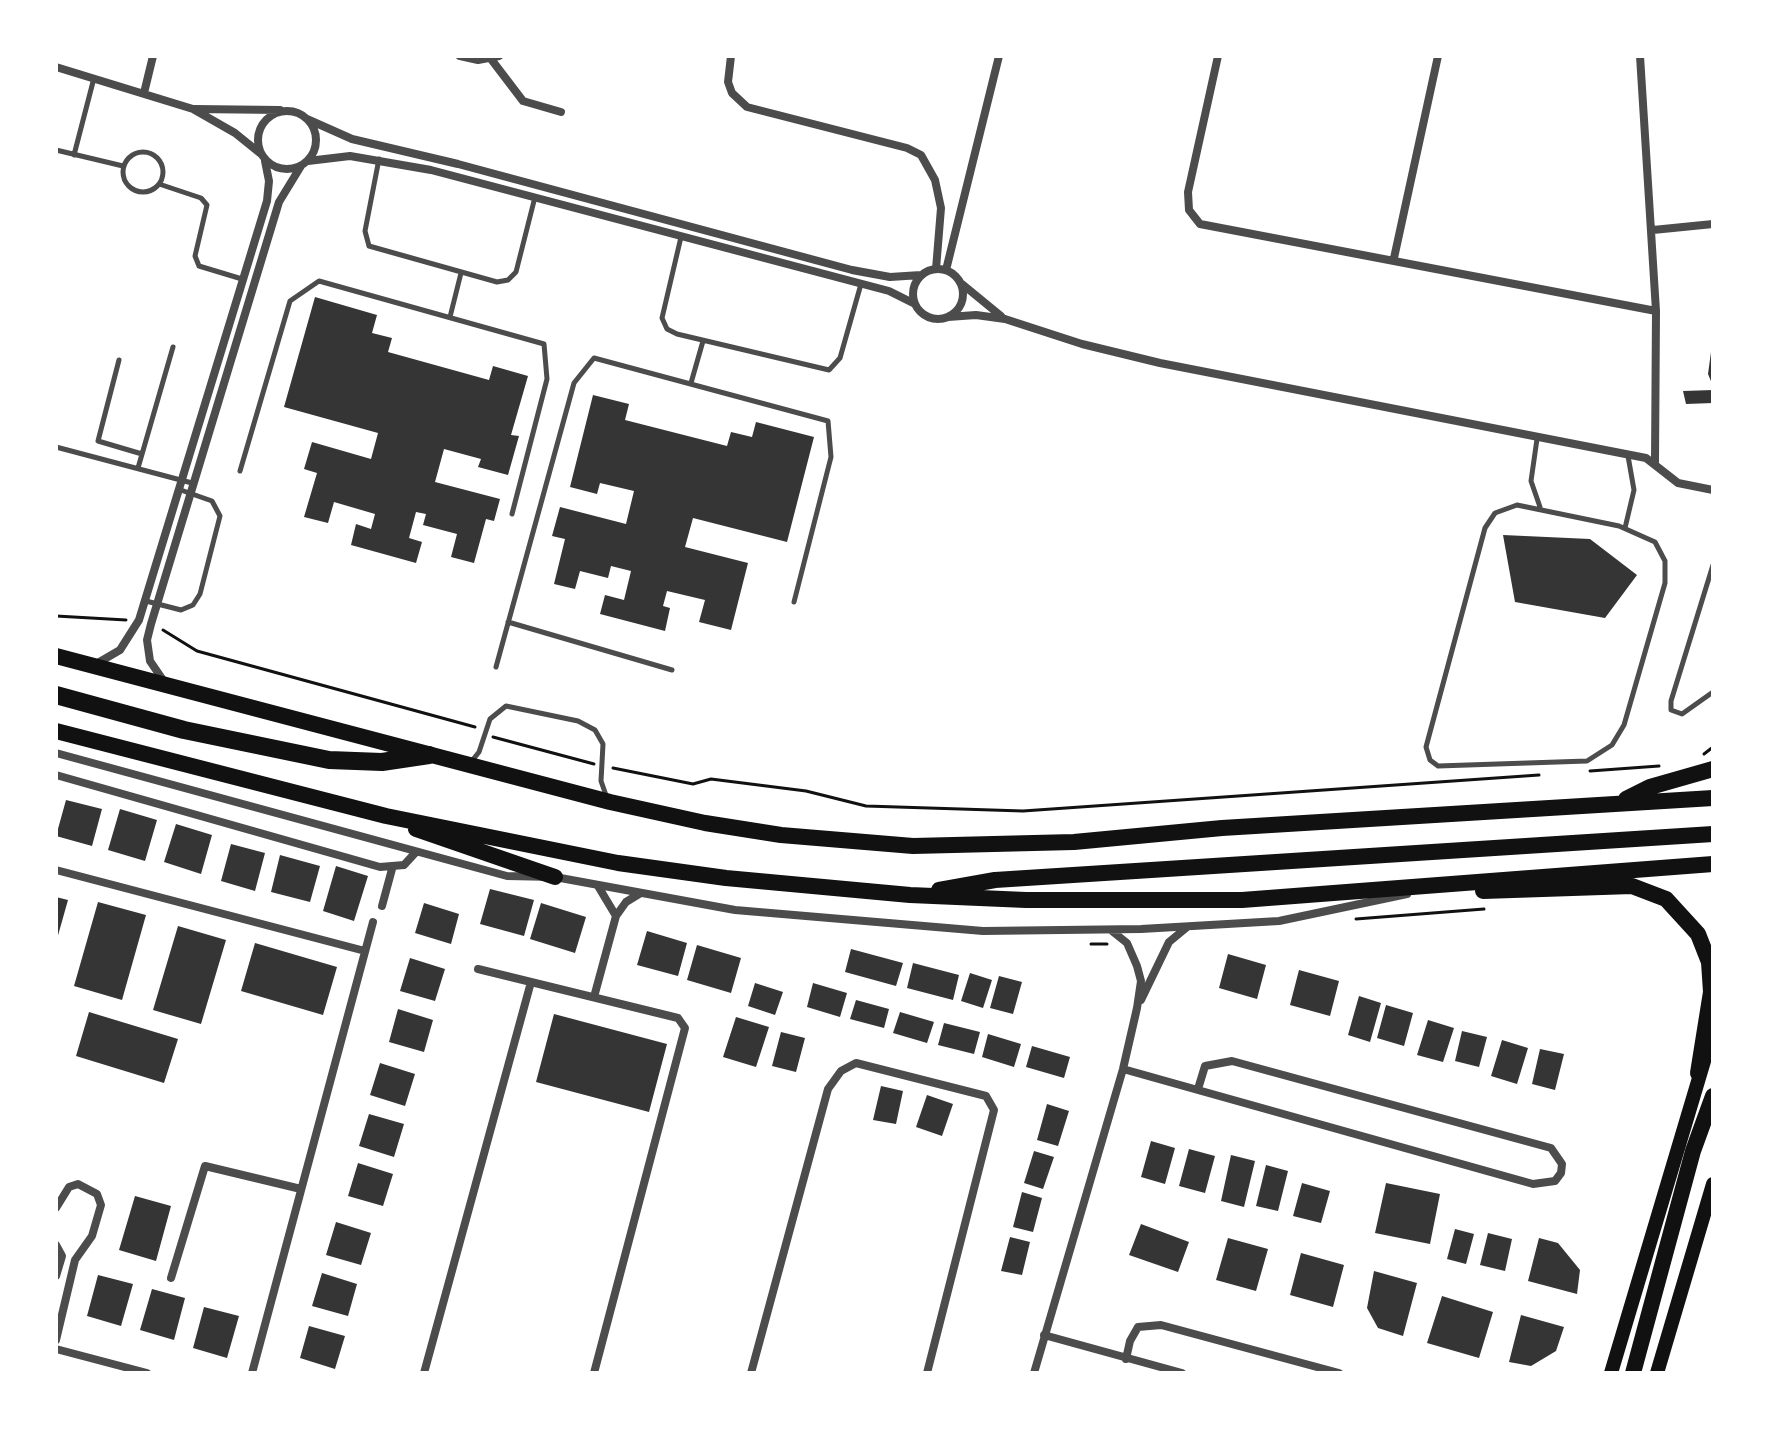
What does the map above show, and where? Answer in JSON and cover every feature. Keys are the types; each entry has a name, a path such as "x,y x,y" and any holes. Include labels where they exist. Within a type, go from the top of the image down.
{"highway":[{"path":"56,695 184,730 329,760 382,762 429,755"}],"main road":[{"path":"56,656 610,802 750,830 913,846 1074,842 1237,827 1622,801 1713,798"},
{"path":"56,731 386,816 618,863 726,878 910,895 1026,900 1242,900 1713,864"},
{"path":"1622,801 1707,763"},
{"path":"386,816 448,843 555,877"},
{"path":"910,895 995,880 1713,834"},
{"path":"1433,887 1486,891 1632,886 1666,899 1698,934 1709,962 1711,992 1698,1073"},
{"path":"1611,1373 1713,1031"},
{"path":"1633,1373 1693,1151 1713,1096"},
{"path":"1657,1373 1713,1184"}],"street":[{"path":"144,93 153,56"},
{"path":"460,56 495,58 523,101 561,112"},
{"path":"731,56 728,82 732,93 747,107 907,148 921,155 935,180 941,208 936,269"},
{"path":"946,270 999,56"},
{"path":"1218,56 1188,192 1193,217 1216,229 1394,258 1503,283 1656,311"},
{"path":"1394,258 1438,56"},
{"path":"1640,56 1656,311 1655,462"},
{"path":"56,67 193,109 235,133 263,157 286,170 340,156 379,159 535,196 889,291 915,304 925,316 976,315 1005,319 1134,357 1537,439 1628,454 1655,462 1678,483 1713,490"},
{"path":"193,109 285,111 352,139 458,164 852,270 890,277 946,270 1005,319"},
{"path":"90,665 120,650 139,620 269,191 258,145 261,126 276,113 285,111"},
{"path":"168,686 150,661 147,640 189,492 279,202 316,140 307,119"},
{"path":"1653,230 1713,224"},
{"path":"915,304 913,288 921,275"},
{"path":"948,317 962,299 961,283"},
{"path":"56,765 58,754 523,879 555,877 735,910 868,923 983,931 1188,927 1279,921 1362,906 1433,887"},
{"path":"56,775 392,869 404,865 416,852"},
{"path":"382,906 392,869"},
{"path":"56,870 365,951"},
{"path":"598,885 616,916"},
{"path":"594,997 616,916 626,902 639,893"},
{"path":"252,1373 373,922"},
{"path":"1137,1008 1169,942 1188,927"},
{"path":"1034,1373 1123,1069 1137,1008 1141,981 1127,943 1116,932 1102,929"},
{"path":"478,969 678,1018 685,1028 594,1373"},
{"path":"424,1373 531,982"},
{"path":"1123,1069 1533,1184 1555,1181 1561,1173 1562,1164 1551,1148 1232,1061 1205,1066 1198,1089"},
{"path":"751,1373 828,1089 841,1071 856,1063 986,1096 994,1110 927,1373"},
{"path":"171,1278 205,1166 301,1189"},
{"path":"56,1208 69,1187 78,1184 97,1194 101,1205 92,1236 75,1260 56,1340"},
{"path":"56,1245 62,1256 56,1276"},
{"path":"1126,1359 1138,1327 1161,1325 1339,1373"},
{"path":"1044,1335 1182,1373"},
{"path":"56,1349 147,1373"}],"lane":[{"path":"74,155 94,78"},
{"path":"56,150 123,166"},
{"path":"138,152 152,154 162,164 159,184 148,192 134,190 124,180 123,166 138,152"},
{"path":"379,159 365,231 369,246 497,282 512,277 535,196"},
{"path":"159,184 201,198 207,205 195,256 199,266 242,279"},
{"path":"681,237 663,324 672,332 703,341 829,370 840,358 861,284"},
{"path":"450,317 461,273"},
{"path":"240,471 290,301 319,281 544,344 547,379 512,514"},
{"path":"691,383 703,341"},
{"path":"138,468 173,347"},
{"path":"496,667 574,383 594,358 828,421 831,457 794,602"},
{"path":"119,360 98,441 142,454"},
{"path":"1537,439 1531,481 1541,508"},
{"path":"56,447 192,483"},
{"path":"1625,528 1635,481 1628,454"},
{"path":"145,600 174,609 187,608 197,600 204,581 220,516 212,501 177,488"},
{"path":"1517,505 1625,528 1655,542 1665,561 1665,583 1624,725 1612,745 1587,761 1438,766 1430,760 1426,747 1485,528 1495,513 1517,505"},
{"path":"1713,565 1671,710 1682,714 1713,692"},
{"path":"508,622 672,670"},
{"path":"468,765 479,752 494,713 513,706 585,723 595,730 603,744 603,789 610,802"}],"path":[{"path":"56,616 139,620"},
{"path":"151,624 197,651 601,766 693,784 711,779 806,791 866,806 1023,811 1548,774"},
{"path":"1707,763 1713,747"},
{"path":"1579,772 1659,766"}],"building":[{"path":"315,297 377,315 372,333 392,338 388,352 489,380 493,366 528,376 511,435 519,436 508,475 478,467 481,459 444,449 435,482 500,499 494,521 486,519 474,563 451,557 457,534 423,525 426,514 416,512 409,538 422,542 416,563 351,545 356,524 371,529 375,514 334,502 328,523 304,517 317,473 304,469 312,442 371,459 378,433 284,407"},
{"path":"1713,353 1713,386 1708,374"},
{"path":"1713,390 1713,403 1686,404 1683,391"},
{"path":"593,395 629,404 625,420 727,446 731,432 752,437 756,422 814,437 787,542 693,518 685,547 748,563 731,630 699,622 705,600 667,591 663,606 670,608 665,631 600,614 605,595 624,600 631,571 611,566 608,578 580,571 575,589 554,584 565,539 552,536 560,507 626,524 634,491 600,483 597,494 570,487"},
{"path":"1503,535 1590,539 1637,575 1605,618 1515,602"},
{"path":"66,800 102,809 92,846 56,836"},
{"path":"120,809 157,820 145,861 108,850"},
{"path":"176,824 212,835 201,874 164,862"},
{"path":"231,844 265,853 255,891 221,881"},
{"path":"280,855 320,866 310,902 271,892"},
{"path":"336,866 368,876 354,921 323,911"},
{"path":"490,889 534,900 524,936 480,924"},
{"path":"56,897 68,900 57,939 56,939"},
{"path":"98,902 146,915 122,1000 74,986"},
{"path":"424,903 459,914 451,944 415,933"},
{"path":"541,903 586,917 575,953 530,939"},
{"path":"178,926 226,940 201,1024 153,1010"},
{"path":"647,931 687,943 678,976 637,965"},
{"path":"255,943 337,967 323,1015 241,991"},
{"path":"697,945 741,958 731,993 687,980"},
{"path":"851,949 903,963 896,986 845,972"},
{"path":"1228,954 1266,965 1257,999 1219,988"},
{"path":"410,958 445,969 435,1001 400,991"},
{"path":"913,963 959,975 953,1000 907,988"},
{"path":"1299,970 1339,981 1330,1016 1290,1005"},
{"path":"970,973 992,980 983,1008 961,1001"},
{"path":"999,976 1022,982 1013,1014 990,1008"},
{"path":"755,983 783,992 775,1015 748,1006"},
{"path":"813,983 847,993 840,1017 807,1007"},
{"path":"1359,996 1381,1003 1370,1042 1348,1035"},
{"path":"856,1000 889,1009 884,1028 850,1019"},
{"path":"1386,1005 1413,1013 1404,1046 1377,1038"},
{"path":"398,1009 433,1020 424,1052 389,1042"},
{"path":"89,1012 178,1039 164,1083 76,1056"},
{"path":"900,1012 934,1022 927,1043 893,1033"},
{"path":"554,1014 667,1044 649,1112 536,1082"},
{"path":"736,1017 769,1027 756,1067 723,1057"},
{"path":"1428,1020 1454,1028 1443,1062 1417,1055"},
{"path":"944,1023 980,1032 974,1054 938,1045"},
{"path":"1462,1031 1487,1037 1479,1067 1455,1061"},
{"path":"781,1032 805,1038 796,1072 772,1066"},
{"path":"988,1034 1021,1044 1014,1067 982,1057"},
{"path":"1502,1040 1528,1048 1517,1084 1491,1076"},
{"path":"1032,1046 1070,1057 1064,1078 1026,1067"},
{"path":"1540,1049 1564,1054 1555,1090 1532,1084"},
{"path":"380,1063 415,1074 405,1106 370,1095"},
{"path":"881,1086 903,1091 896,1124 873,1120"},
{"path":"927,1095 953,1104 942,1136 916,1127"},
{"path":"1047,1104 1069,1111 1058,1146 1037,1140"},
{"path":"369,1114 404,1124 394,1157 359,1146"},
{"path":"1151,1141 1175,1148 1165,1184 1141,1177"},
{"path":"1189,1149 1215,1156 1205,1193 1179,1186"},
{"path":"1034,1151 1054,1157 1043,1189 1024,1183"},
{"path":"1231,1155 1255,1161 1244,1207 1221,1201"},
{"path":"358,1163 393,1174 383,1206 348,1196"},
{"path":"1266,1165 1288,1171 1278,1211 1256,1206"},
{"path":"1302,1183 1330,1191 1321,1223 1293,1216"},
{"path":"1386,1183 1440,1194 1430,1244 1375,1233"},
{"path":"1022,1192 1042,1198 1033,1232 1013,1227"},
{"path":"135,1196 171,1206 156,1261 119,1250"},
{"path":"336,1222 371,1233 361,1265 326,1255"},
{"path":"1141,1224 1189,1242 1178,1272 1129,1255"},
{"path":"1455,1229 1474,1234 1466,1264 1447,1259"},
{"path":"1488,1233 1512,1239 1505,1271 1480,1265"},
{"path":"1010,1237 1030,1242 1022,1275 1001,1271"},
{"path":"1228,1238 1268,1249 1256,1291 1216,1280"},
{"path":"1539,1238 1558,1243 1580,1270 1577,1294 1528,1281"},
{"path":"1301,1253 1344,1265 1333,1307 1290,1295"},
{"path":"1374,1271 1417,1283 1403,1336 1378,1328 1367,1308"},
{"path":"322,1273 357,1284 348,1316 312,1306"},
{"path":"98,1275 133,1284 121,1326 87,1316"},
{"path":"152,1289 185,1298 174,1340 140,1330"},
{"path":"1442,1296 1493,1312 1479,1358 1427,1343"},
{"path":"204,1307 239,1316 227,1358 193,1348"},
{"path":"1521,1315 1564,1327 1556,1351 1531,1366 1509,1362"},
{"path":"309,1326 345,1336 335,1369 300,1358"}]}
